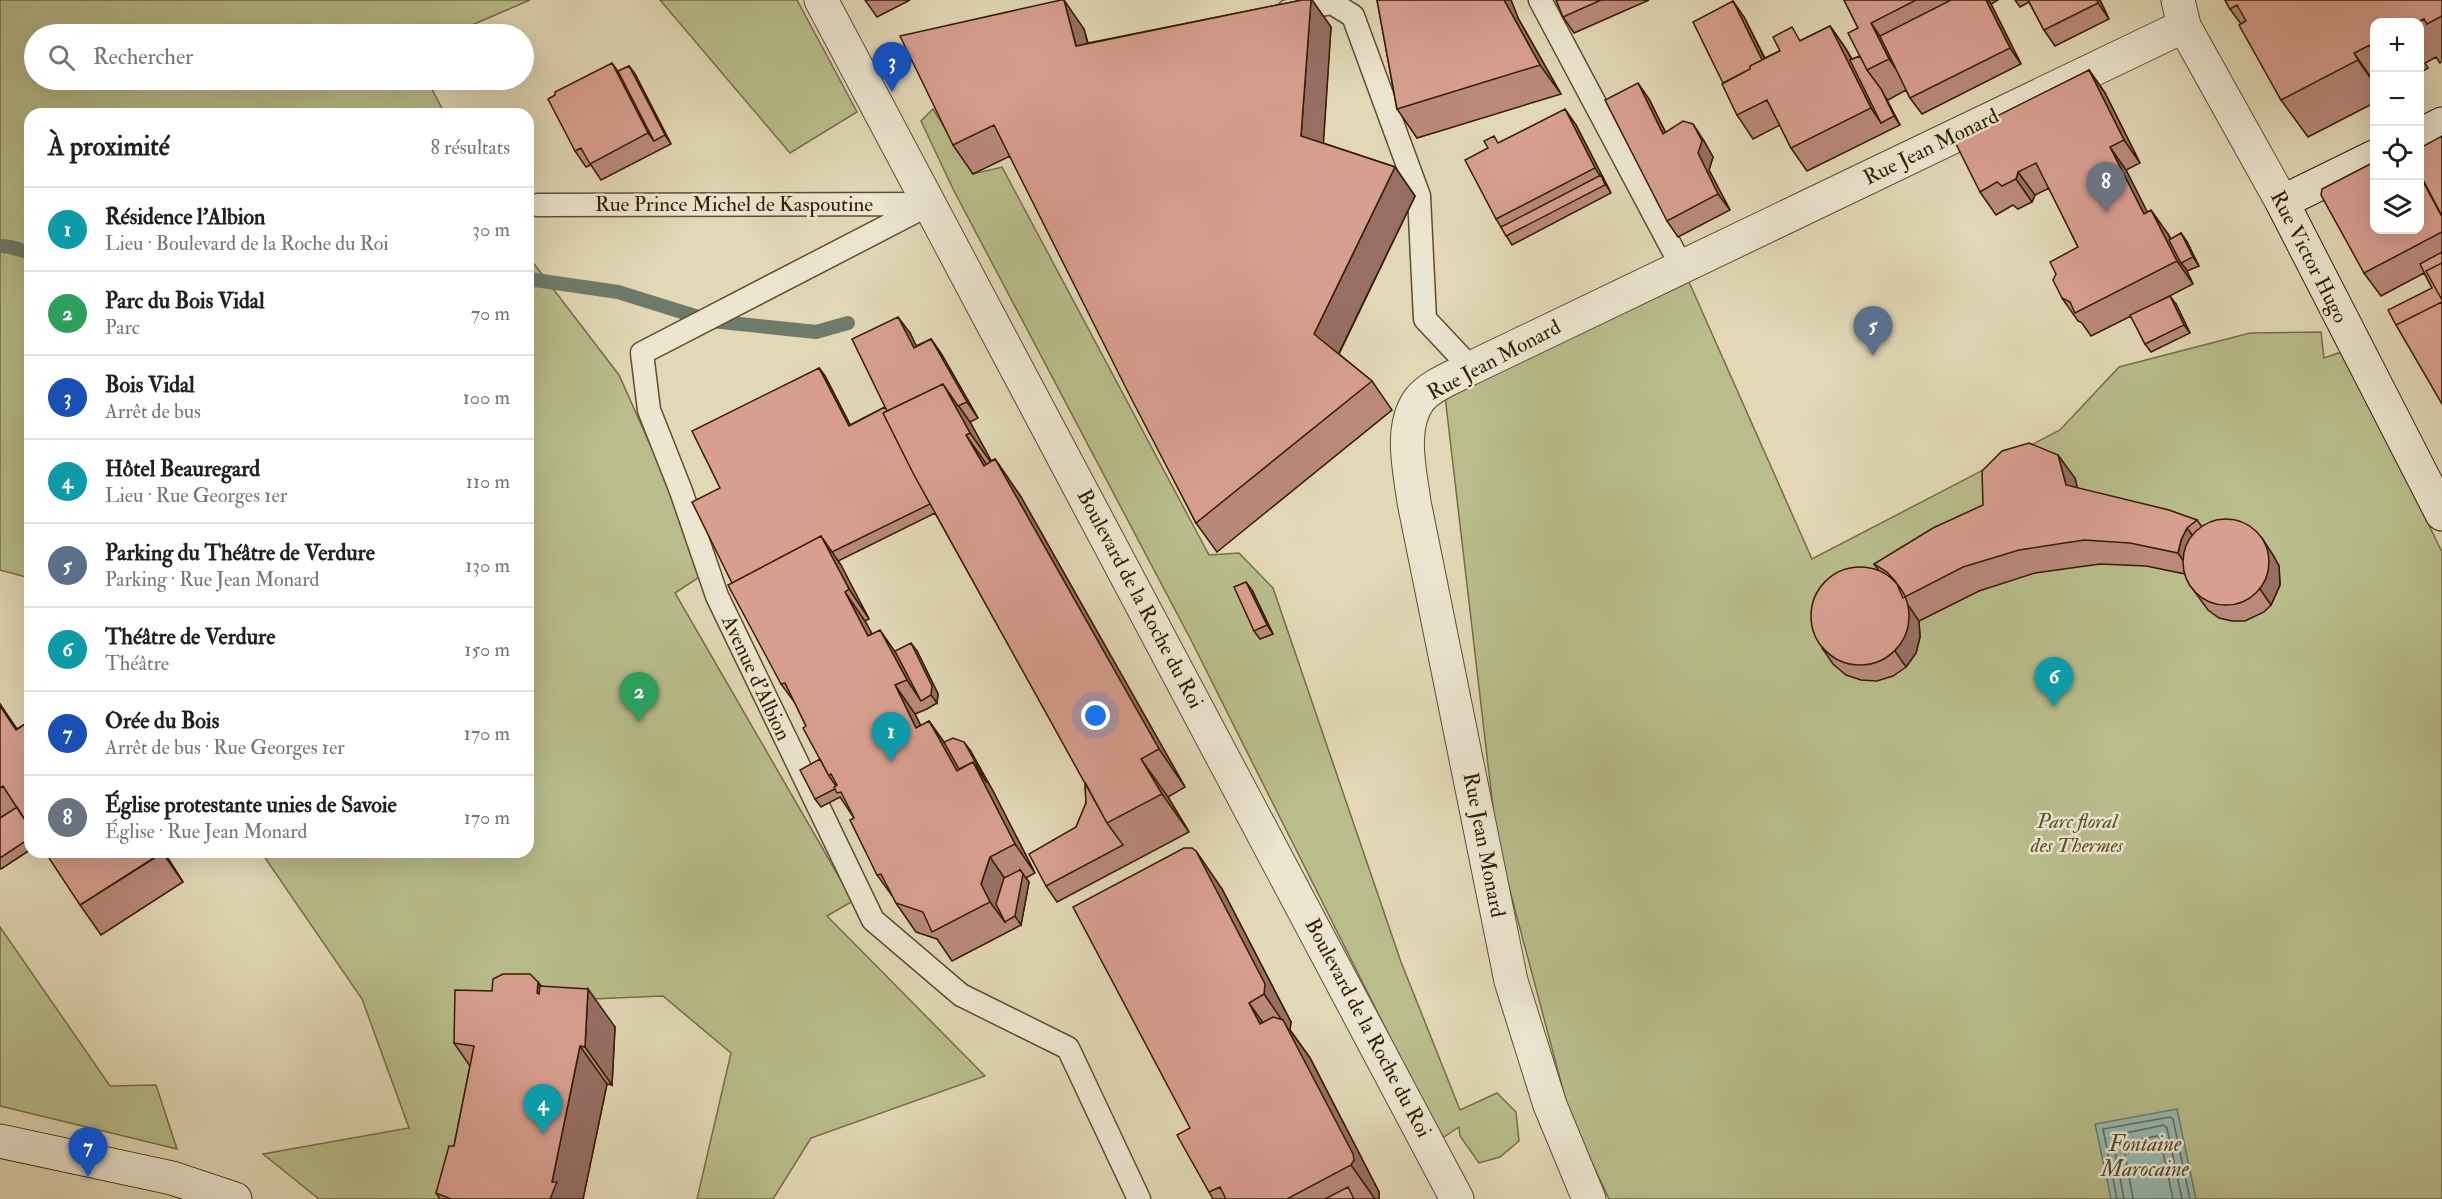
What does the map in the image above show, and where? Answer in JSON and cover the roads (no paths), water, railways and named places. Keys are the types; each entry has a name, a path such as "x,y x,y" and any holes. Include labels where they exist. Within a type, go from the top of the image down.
{"street":[{"name":"Boulevard de la Roche du Roi","path":"821,0 1457,1199"},
{"name":"Rue Jean Monard","path":"1589,1199 1550,1105 1511,981 1411,479 1408,457 1409,421 1419,401 1434,387 1682,267 2181,13"},
{"name":"Rue Victor Hugo","path":"2181,13 2282,202 2442,514"},
{"path":"2424,133 2442,124"},
{"path":"2282,202 2370,159"},
{"path":"0,1141 172,1178 235,1199"}],"lane":[{"path":"1540,0 1682,267"},
{"path":"1264,16 1332,3 1353,16 1419,196 1425,319 1471,368"},
{"name":"Rue Prince Michel de Kaspoutine","path":"538,205 930,204"},
{"name":"Avenue d'Albion","path":"930,204 642,353 649,411 681,491 717,596 873,920 961,995 1068,1048 1139,1199"}],"water":[{"name":"Fontaine Marocaine","path":"2177,1109 2196,1199 2111,1199 2095,1124"}],"waterway":[{"path":"0,246 24,251"},
{"path":"534,280 618,292 711,321 816,332 848,323"}],"place":[{"name":"Bois Vidal","path":"892,92"},
{"name":"Église protestante unies de Savoie","path":"2106,212"},
{"name":"Parking du Théâtre de Verdure","path":"1873,356"},
{"name":"Théâtre de Verdure","path":"2054,707"},
{"name":"Parc du Bois Vidal","path":"639,722"},
{"name":"Résidence l'Albion","path":"891,762"},
{"name":"Hôtel Beauregard","path":"543,1134"},
{"name":"Orée du Bois","path":"88,1177"}],"park label":[{"name":"Parc floral des Thermes","path":"2077,833"}]}
